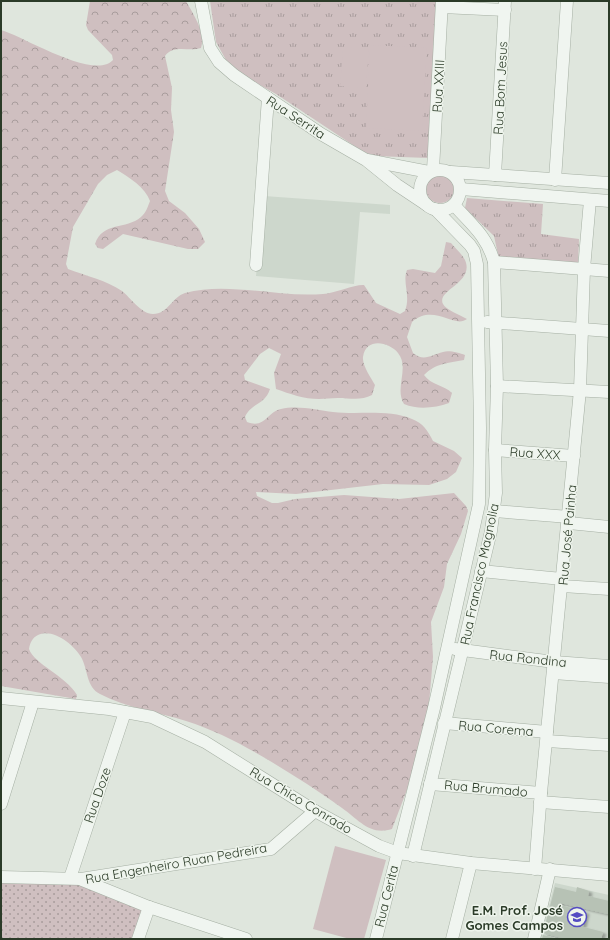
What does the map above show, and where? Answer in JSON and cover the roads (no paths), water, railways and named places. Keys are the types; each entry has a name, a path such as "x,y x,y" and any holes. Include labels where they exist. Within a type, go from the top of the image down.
{"street":[{"name":"Rua Serrita","path":"202,1 210,48 219,62 234,76 321,134 366,160 397,185 431,207"},
{"path":"555,180 567,1"},
{"path":"442,4 505,6"},
{"name":"Rua XXIII","path":"431,171 442,4"},
{"name":"Rua Bom Jesus","path":"495,175 505,6"},
{"path":"256,265 268,98"},
{"path":"366,160 431,171 445,170 450,172 609,183"},
{"path":"431,171 422,179 420,188 422,198 431,207 442,210 454,205 458,200 461,189 460,182 450,172"},
{"path":"461,189 609,201"},
{"name":"Rua José Painha","path":"536,869 540,797 569,520 580,390 584,269 590,200"},
{"name":"Rua Francisco Magnolia","path":"413,856 481,571 494,511 496,493 495,450 498,386 494,262 490,247 483,237 454,205"},
{"name":"Rua Francisco Magnolia","path":"398,853 448,647 479,504 480,428 477,264 474,251 466,240 431,207"},
{"path":"494,262 609,271"},
{"path":"477,322 495,322 609,331"},
{"path":"498,386 609,392"},
{"name":"Rua XXX","path":"495,450 574,456"},
{"path":"494,511 569,520 609,527"},
{"path":"481,571 609,589"},
{"name":"Rua Rondina","path":"448,647 462,651 609,677"},
{"name":"Rua Rondina","path":"554,667 609,666"},
{"name":"Rua Chico Conrado","path":"1,698 125,712 152,717 205,742 315,811 379,846 398,853 471,863 609,875"},
{"path":"1,804 33,702"},
{"name":"Rua Doze","path":"75,878 125,712"},
{"name":"Rua Corema","path":"444,723 609,745"},
{"name":"Rua Brumado","path":"430,784 609,807"},
{"name":"Rua Engenheiro Ruan Pedreira","path":"1,876 75,878 271,849 315,811"},
{"name":"Rua Cerita","path":"376,939 394,861 398,853"},
{"path":"452,939 471,863"},
{"path":"534,939 550,870"},
{"path":"75,878 149,908 246,939"},
{"path":"138,939 149,908"}],"place":[{"name":"E.M. Prof. José Gomes Campos","path":"577,917"}]}
